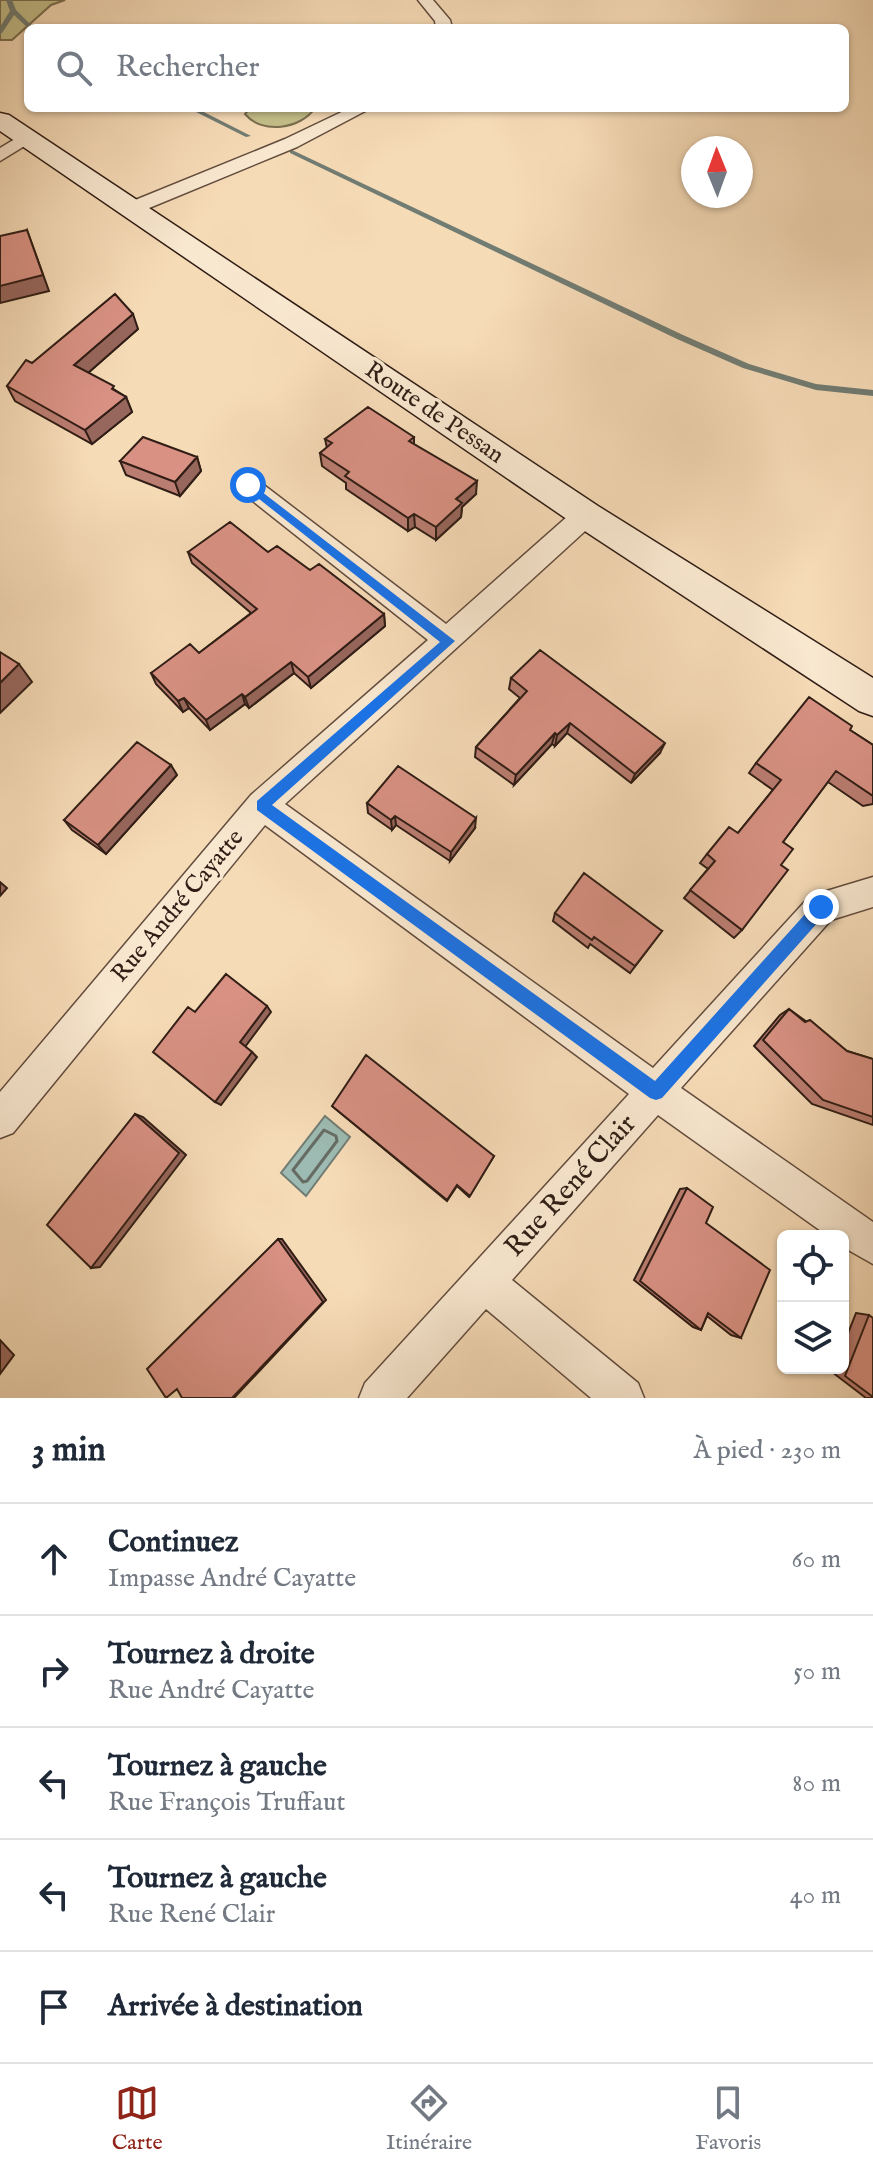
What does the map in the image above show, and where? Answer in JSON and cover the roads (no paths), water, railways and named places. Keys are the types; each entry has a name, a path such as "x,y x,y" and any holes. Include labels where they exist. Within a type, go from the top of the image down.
{"main road":[{"name":"Route de Pessan","path":"8,138 130,209 586,515 873,699"}],"street":[{"path":"425,0 443,24"},
{"path":"130,209 291,143 355,112"},
{"path":"248,485 448,641"},
{"name":"Rue André Cayatte","path":"0,1120 262,805 586,515"},
{"path":"262,805 656,1092 873,1245"},
{"name":"Rue René Clair","path":"380,1398 821,907 873,892"},
{"path":"484,1282 623,1398"}],"water":[{"path":"325,1116 350,1137 306,1196 281,1173"}],"waterway":[{"path":"9,0 13,11"},
{"path":"0,32 13,11"},
{"path":"13,11 27,24"},
{"path":"199,112 248,136"},
{"path":"292,152 746,366 816,387 873,393"}]}
